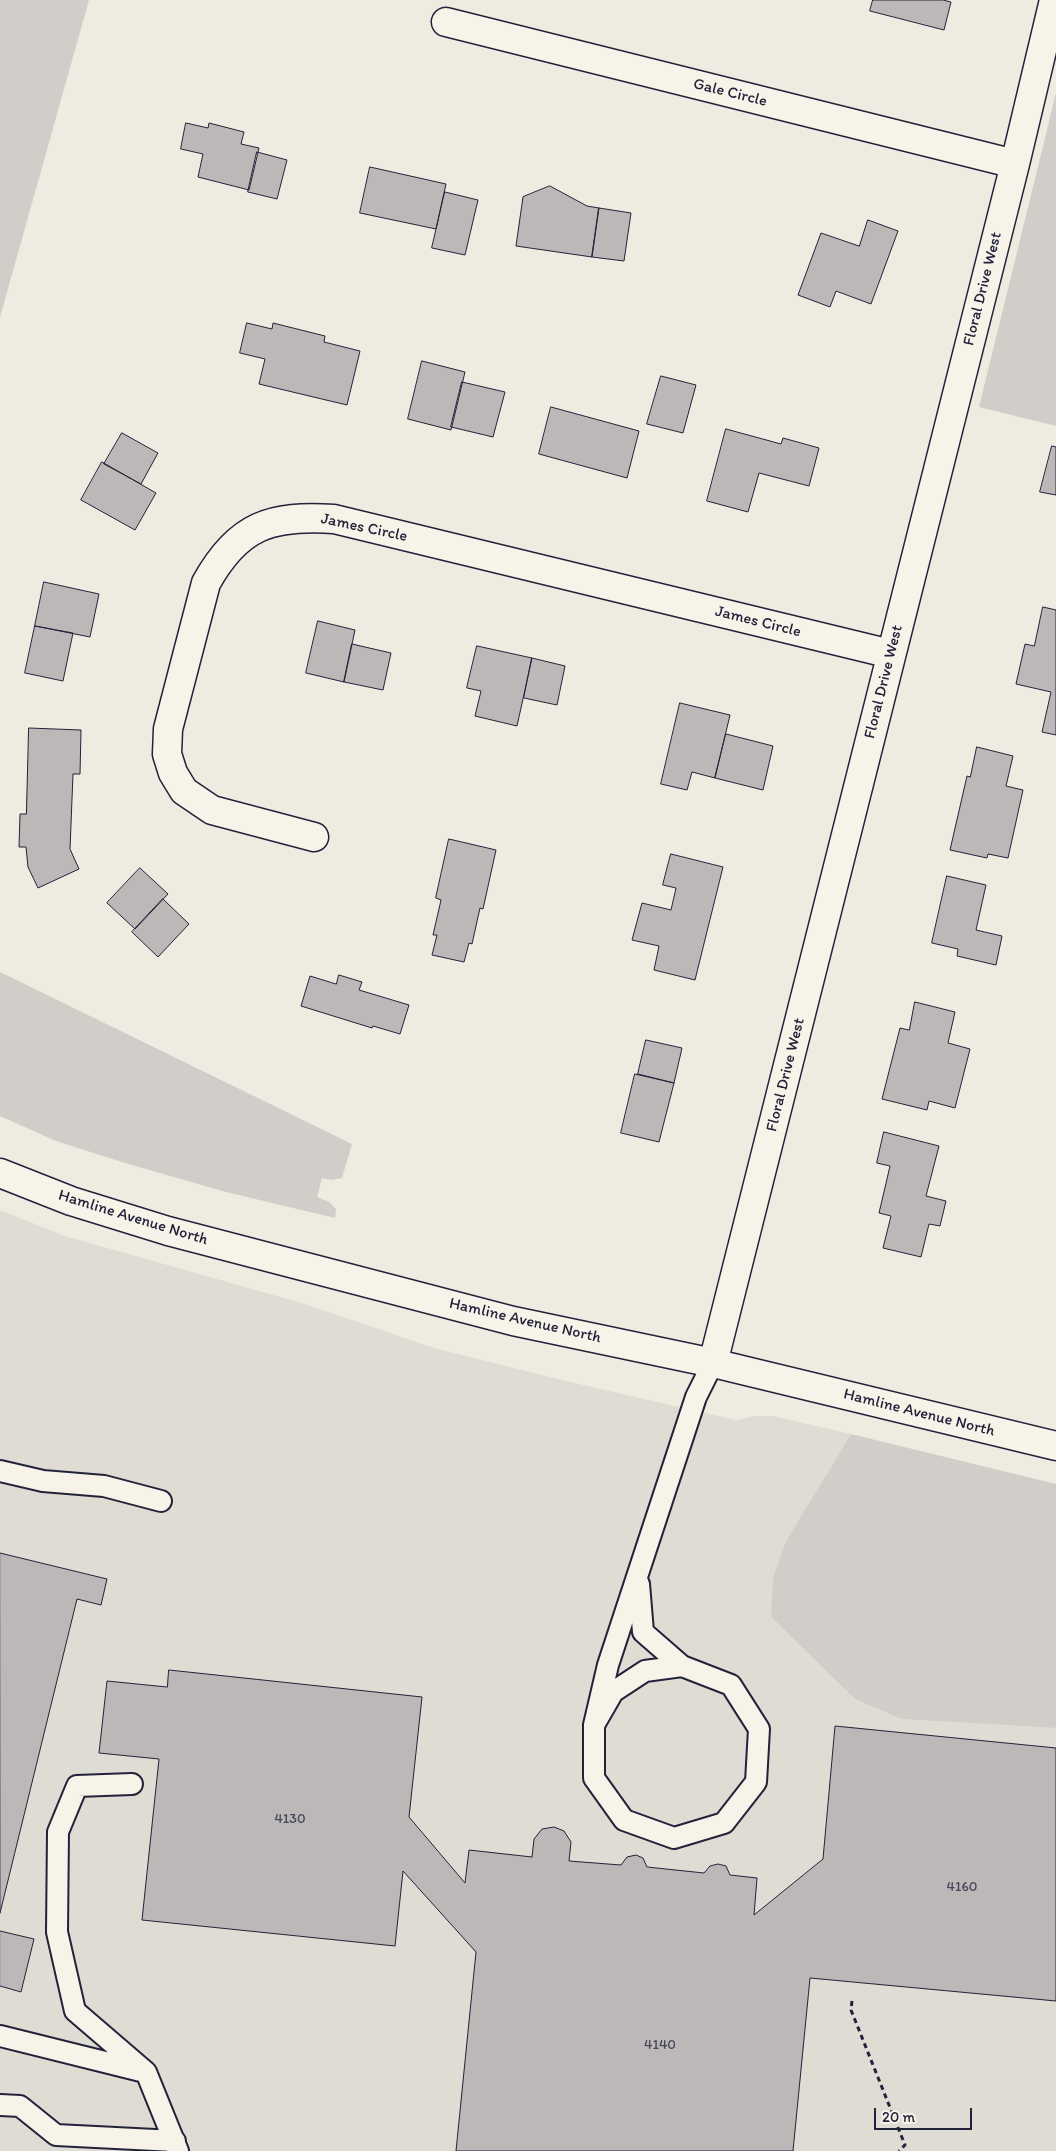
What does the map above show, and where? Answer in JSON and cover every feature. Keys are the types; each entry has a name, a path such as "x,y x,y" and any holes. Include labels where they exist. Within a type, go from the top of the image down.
{"street":[{"name":"Floral Drive West","path":"713,1364 1015,164 1054,0"},
{"name":"Gale Circle","path":"446,22 1015,164"},
{"name":"James Circle","path":"314,837 212,810 184,791 174,772 168,754 168,729 206,583 218,561 237,540 272,522 307,517 334,519 891,654"},
{"name":"Hamline Avenue North","path":"0,1172 71,1202 168,1231 514,1320 713,1364 1056,1446"}],"lane":[{"path":"638,1575 642,1632 682,1666 730,1685 759,1729 756,1782 724,1823 674,1838 624,1820 594,1778 594,1725 608,1665 696,1397 713,1364"},
{"path":"0,1472 43,1481 104,1486 161,1502"},
{"path":"594,1725 614,1692 645,1671 682,1666"},
{"path":"0,2105 20,2106 56,2135 176,2146 146,2072 75,2011 57,1932 58,1832 77,1786 132,1784"},
{"path":"0,2036 146,2072"}],"path":[{"path":"852,2001 851,2010 906,2145 900,2151"}],"shaded area":[{"path":"0,0 89,0 0,317"},
{"path":"1056,93 1056,426 979,407"},
{"path":"0,972 352,1144 342,1178 331,1180 322,1178 317,1197 329,1202 336,1209 335,1218 226,1192 125,1163 56,1141 0,1116"},
{"path":"0,1210 65,1236 305,1304 434,1348 570,1382 736,1420 755,1416 773,1416 851,1434 786,1541 771,1617 855,1699 901,1719 1056,1728 1056,2151 0,2151"},
{"path":"851,1434 1056,1484 1056,1728 901,1719 855,1699 771,1617 773,1578 786,1541"}],"building":[{"path":"873,0 943,0 951,2 944,30 870,11"},
{"path":"186,123 208,128 209,123 244,132 241,144 259,148 249,190 198,177 203,154 181,149"},
{"path":"257,152 287,160 277,199 248,192"},
{"path":"370,167 446,184 436,229 360,213"},
{"path":"550,186 587,206 599,208 592,257 516,246 523,197"},
{"path":"445,192 478,200 465,255 432,248"},
{"path":"599,208 631,213 624,261 592,257"},
{"path":"868,220 898,231 871,304 836,291 830,307 798,295 821,233 859,246"},
{"path":"247,323 272,329 273,323 325,336 324,342 360,351 347,405 259,384 265,359 240,353"},
{"path":"422,361 465,372 451,430 408,419"},
{"path":"661,376 696,385 683,433 647,424"},
{"path":"462,382 505,392 493,437 451,427"},
{"path":"551,407 639,431 627,478 539,454"},
{"path":"726,429 781,444 783,438 819,448 809,486 759,473 748,512 707,501"},
{"path":"122,433 158,453 141,484 104,464"},
{"path":"1052,446 1056,447 1056,495 1040,492"},
{"path":"102,462 156,493 135,530 81,500"},
{"path":"44,582 99,594 90,637 35,626"},
{"path":"1043,607 1056,610 1056,735 1042,732 1051,692 1016,684 1025,644 1034,646"},
{"path":"318,621 355,630 344,682 306,673"},
{"path":"35,626 73,633 63,681 25,673"},
{"path":"352,644 391,653 383,690 344,682"},
{"path":"477,646 532,658 517,726 475,716 481,691 467,688"},
{"path":"532,658 565,666 557,705 524,698"},
{"path":"680,703 730,715 715,778 692,772 687,790 661,784"},
{"path":"29,728 81,730 80,774 73,774 70,849 79,869 38,888 28,867 26,847 19,847 20,814 26,814"},
{"path":"726,734 773,746 763,790 715,778"},
{"path":"977,747 1013,756 1006,786 1023,790 1008,858 988,854 987,858 950,850 967,776 970,777"},
{"path":"449,839 496,850 483,909 480,908 472,944 469,943 464,962 432,955 437,935 433,935 441,900 436,898"},
{"path":"671,854 723,867 695,980 654,970 659,946 632,940 642,903 671,910 676,888 663,885"},
{"path":"140,868 168,894 135,929 107,903"},
{"path":"947,876 986,885 976,930 1002,936 996,965 957,956 958,949 932,943"},
{"path":"163,899 189,924 158,957 132,932"},
{"path":"339,975 362,982 359,990 409,1005 400,1034 373,1026 372,1028 301,1006 310,976 336,984"},
{"path":"915,1002 955,1012 948,1043 970,1049 955,1108 929,1101 927,1110 882,1099 900,1028 909,1030"},
{"path":"646,1040 682,1048 674,1083 638,1074"},
{"path":"635,1074 674,1083 659,1142 621,1133"},
{"path":"884,1132 939,1146 926,1196 946,1201 940,1226 929,1224 921,1257 883,1248 891,1216 879,1213 890,1166 877,1163"},
{"path":"0,1553 107,1579 101,1605 77,1599 0,1913"},
{"path":"169,1670 422,1697 409,1817 465,1883 469,1850 532,1857 534,1839 542,1829 554,1827 564,1831 571,1842 569,1861 621,1865 627,1857 636,1855 643,1858 647,1867 704,1873 710,1866 718,1864 726,1866 730,1875 757,1878 754,1915 823,1859 835,1726 1056,1748 1056,2001 810,1978 793,2151 456,2151 476,1952 403,1871 395,1946 142,1920 159,1759 99,1753 107,1681 167,1687"},
{"path":"0,1931 34,1939 21,1992 0,1986"}]}
